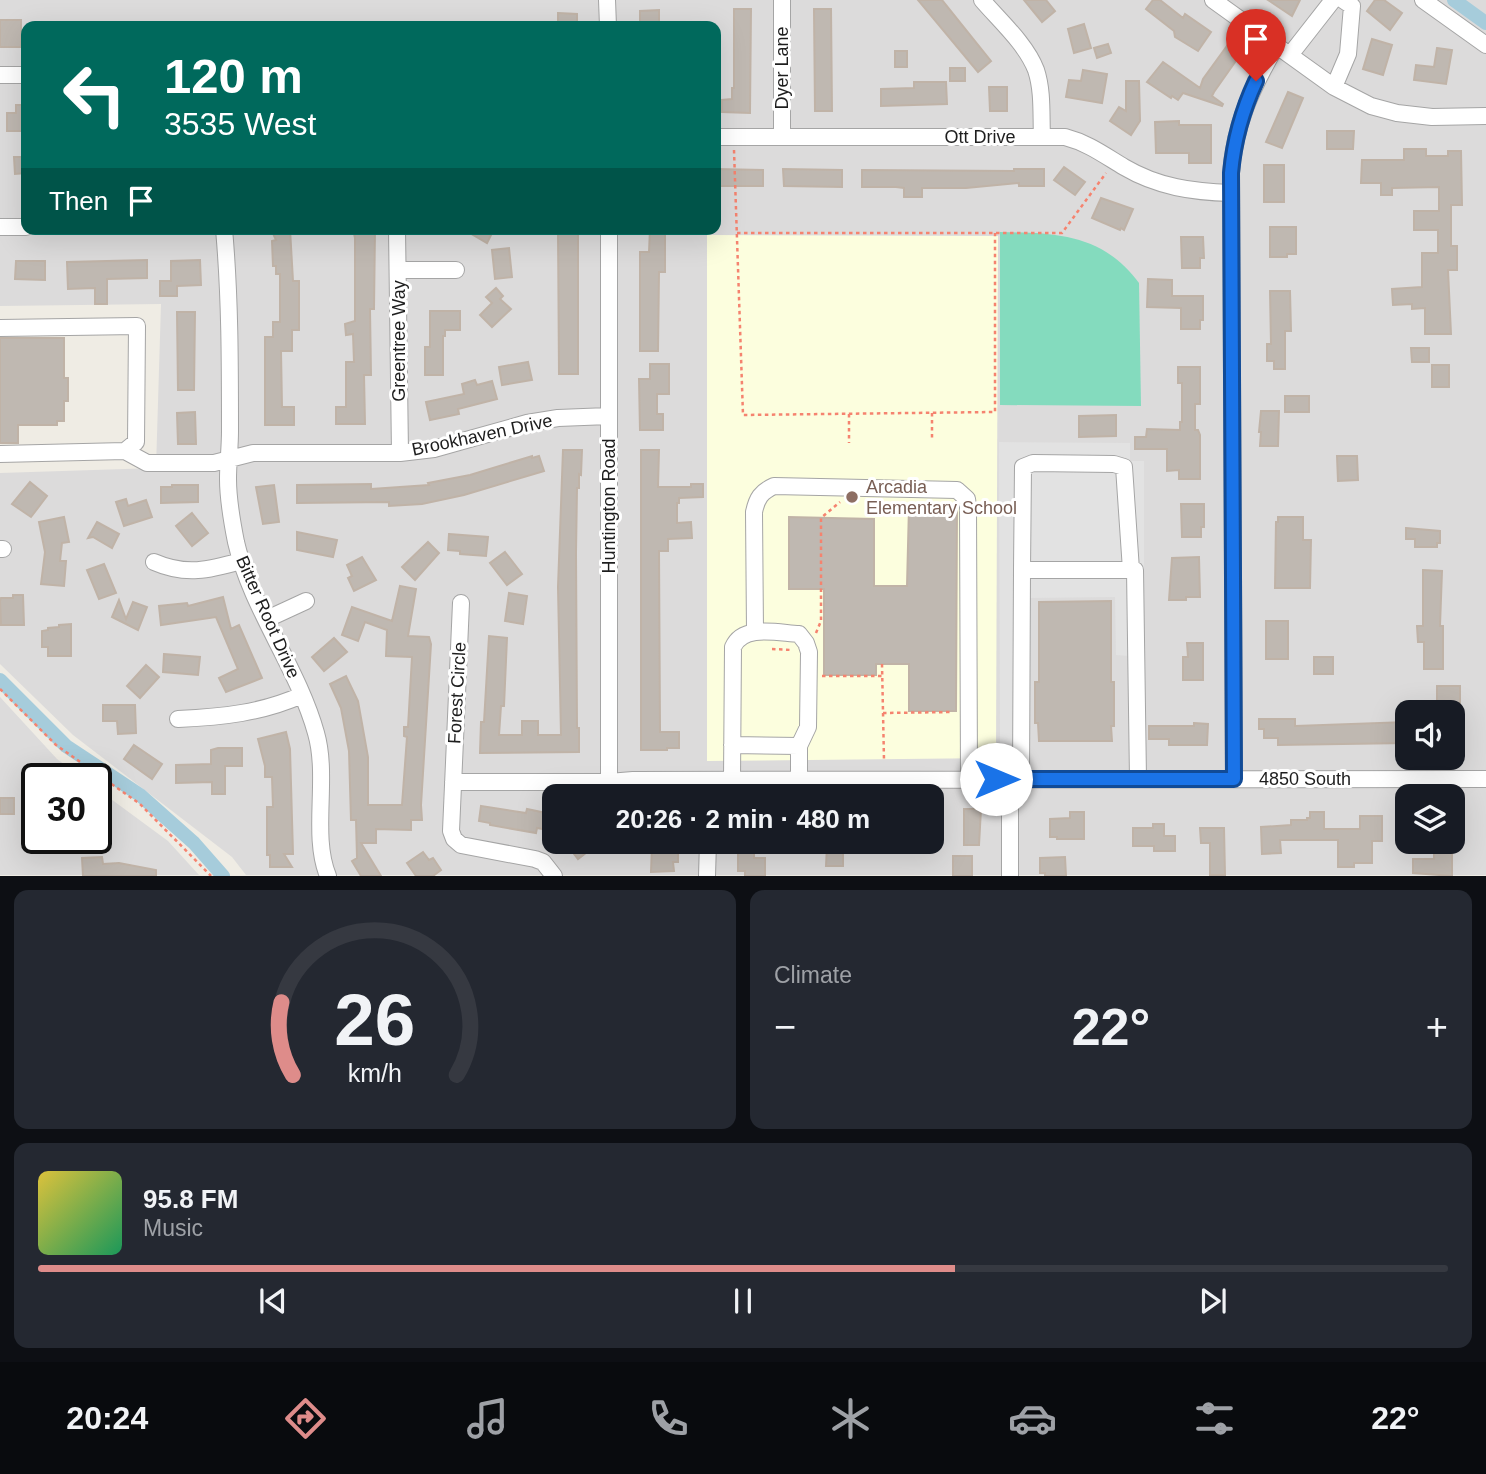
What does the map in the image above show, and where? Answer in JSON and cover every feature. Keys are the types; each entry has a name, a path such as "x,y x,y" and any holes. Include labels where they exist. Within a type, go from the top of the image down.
{"street":[{"path":"607,0 608,21"},
{"name":"Dyer Lane","path":"782,0 782,137"},
{"path":"982,0 1029,57 1036,71 1040,87 1042,137"},
{"path":"1213,0 1334,87 1371,106 1397,113 1432,117 1486,116"},
{"path":"1234,779 1233,149 1240,119 1256,81 1332,0"},
{"path":"1334,87 1348,54 1352,6 1343,0"},
{"path":"1423,0 1486,45"},
{"path":"0,75 21,75"},
{"name":"Ott Drive","path":"721,137 1065,137 1082,141 1125,167 1170,187 1231,193"},
{"path":"0,227 21,227"},
{"name":"Bitter Root Drive","path":"225,235 228,274 229,499 241,561 317,734 322,760 322,853 328,876"},
{"name":"Greentree Way","path":"397,235 400,453"},
{"name":"Huntington Road","path":"609,235 609,782"},
{"path":"399,270 456,270"},
{"path":"0,328 137,326 136,442 125,452"},
{"name":"Brookhaven Drive","path":"0,454 125,452 147,463 214,463 253,453 400,453 434,449 527,423 584,416 609,416"},
{"path":"1010,876 1016,779 1023,467 1033,463 1060,463 1114,464 1124,467 1131,570"},
{"path":"755,632 754,512 757,498 764,490 774,486 957,490 968,506 969,779"},
{"path":"154,562 169,569 188,572 241,561"},
{"path":"1022,570 1135,570 1138,779"},
{"path":"267,619 306,601"},
{"name":"Forest Circle","path":"461,603 450,821 454,839 471,848 544,862 554,876"},
{"path":"732,780 733,647 736,639 743,634 755,632 799,634 806,643 808,727 799,746 799,779"},
{"path":"178,719 217,718 254,712 302,695"},
{"path":"732,746 799,746"},
{"name":"4850 South","path":"720,784 732,780 799,779 1486,779"},
{"name":"4850 South","path":"453,782 633,780 670,784"},
{"path":"708,854 708,876"}],"path":[{"path":"734,150 743,415 995,412 995,233"},
{"path":"736,233 1062,233 1105,173"},
{"path":"932,413 932,440"},
{"path":"849,414 849,443"},
{"path":"816,633 821,621 821,518 841,502"},
{"path":"772,649 799,650"},
{"path":"883,664 884,760"},
{"path":"815,677 883,676"},
{"path":"0,689 56,745 140,804 211,876"},
{"path":"883,713 961,712"}],"shaded area":[{"path":"0,0 1486,0 1486,875 246,875 232,857 73,735 0,664 0,473 156,468 161,304 0,306"},
{"name":"Arcadia Elementary School","path":"707,235 998,236 996,758 707,761"},
{"path":"999,442 1130,443 1130,461 1144,461 1144,761 1129,761 1129,656 1116,655 1115,597 1028,598 1014,762 1013,744 1000,743"},
{"path":"0,697 62,763 21,763 21,854 112,854 112,800 168,841 199,875 0,875"}],"green space":[{"path":"1000,232 1059,236 1094,246 1125,267 1139,283 1141,406 1000,405"}],"building":[{"path":"918,0 942,0 991,61 978,72"},
{"path":"1024,0 1046,0 1055,11 1042,22"},
{"path":"1153,0 1160,0 1183,18 1185,14 1211,32 1198,51 1175,37 1174,31 1146,9"},
{"path":"1268,0 1300,0 1292,16"},
{"path":"1375,0 1384,0 1402,13 1390,30 1367,11"},
{"path":"734,9 751,9 750,113 722,112 722,100 732,99 734,88"},
{"path":"814,9 831,9 832,111 815,111"},
{"path":"659,10 659,21 640,21 640,11"},
{"path":"558,13 577,14 577,21 558,21"},
{"path":"0,20 21,20 21,47 0,47"},
{"path":"1084,24 1091,48 1074,53 1068,29"},
{"path":"1372,39 1392,45 1383,75 1363,69"},
{"path":"1108,44 1111,53 1097,58 1094,48"},
{"path":"1227,46 1240,55 1212,96 1223,104 1222,106 1183,93 1178,100 1172,96 1171,98 1147,82 1163,62 1200,88 1203,79"},
{"path":"1437,48 1452,50 1446,84 1414,80 1416,65 1434,67"},
{"path":"895,51 907,51 907,67 895,67"},
{"path":"950,68 965,68 965,81 950,81"},
{"path":"1083,70 1107,74 1102,103 1066,97 1069,80 1081,81"},
{"path":"1126,81 1139,81 1140,121 1131,135 1110,121 1119,107 1126,111"},
{"path":"914,82 946,82 947,104 881,106 881,89 914,88"},
{"path":"989,87 1007,87 1007,111 990,111"},
{"path":"1288,92 1303,98 1282,148 1266,142"},
{"path":"16,105 21,105 21,131 7,131 7,113 16,113"},
{"path":"1179,121 1179,125 1211,125 1211,163 1189,163 1189,153 1156,153 1155,122"},
{"path":"1327,131 1354,131 1353,149 1327,149"},
{"path":"1404,149 1426,149 1426,156 1448,156 1448,151 1461,151 1462,205 1451,205 1451,246 1457,246 1457,270 1448,270 1451,334 1425,334 1425,308 1412,309 1412,304 1393,305 1392,289 1422,287 1422,253 1438,253 1438,230 1414,230 1414,211 1439,211 1439,187 1392,188 1392,195 1381,195 1381,183 1361,183 1362,160 1404,160"},
{"path":"14,157 21,157 21,173 15,174"},
{"path":"1264,165 1284,165 1284,202 1264,202"},
{"path":"1064,167 1085,182 1075,195 1054,180"},
{"path":"721,169 763,170 763,186 721,186"},
{"path":"783,169 842,170 842,187 784,186"},
{"path":"1044,169 1044,186 1019,186 1019,183 966,188 922,188 922,197 904,197 904,188 862,187 862,170"},
{"path":"1101,198 1133,209 1124,230 1092,218"},
{"path":"1270,227 1296,227 1296,254 1270,257"},
{"path":"274,235 290,235 293,281 299,281 299,330 292,330 292,351 281,351 282,407 294,407 294,425 265,425 265,337 273,337 273,322 280,322 280,274 276,274 276,266 273,266 272,241 276,240"},
{"path":"354,235 375,235 374,309 370,309 371,375 364,375 365,424 336,424 336,407 346,407 346,362 354,362 353,334 346,335 345,324 355,321"},
{"path":"473,235 491,235 487,243"},
{"path":"558,235 578,235 578,374 559,374"},
{"path":"650,235 665,235 665,272 659,272 658,351 640,351 640,252 649,252"},
{"path":"1181,237 1203,237 1204,258 1200,258 1200,268 1182,268"},
{"path":"509,248 512,277 495,279 492,250"},
{"path":"147,260 147,278 107,279 107,304 95,304 95,288 68,289 67,262"},
{"path":"200,260 201,285 177,286 177,296 160,296 160,281 171,281 171,261"},
{"path":"16,261 45,261 45,280 15,279"},
{"path":"1148,279 1172,280 1172,296 1203,296 1203,320 1200,320 1200,329 1181,329 1181,308 1147,307"},
{"path":"496,288 503,296 500,299 511,309 492,327 480,315 492,303 486,297"},
{"path":"1270,291 1290,291 1291,331 1285,331 1285,369 1274,369 1274,361 1267,361 1267,344 1271,344"},
{"path":"430,311 460,311 460,330 445,330 443,336 443,375 425,375 425,347 430,347"},
{"path":"177,312 195,312 194,390 178,390"},
{"path":"0,338 64,338 64,378 68,378 68,401 64,401 64,421 57,421 57,425 18,425 18,443 0,443"},
{"path":"1411,348 1429,348 1429,362 1412,362"},
{"path":"528,362 532,380 502,385 499,367"},
{"path":"650,364 669,364 669,394 657,394 657,414 663,414 663,430 640,430 639,379 650,379"},
{"path":"1432,365 1449,365 1449,387 1432,387"},
{"path":"1178,367 1200,367 1200,404 1195,404 1195,430 1198,430 1200,435 1200,479 1179,479 1179,470 1167,471 1167,449 1135,449 1135,437 1146,437 1147,429 1180,430 1182,383 1178,383"},
{"path":"475,380 477,385 492,381 497,399 458,409 459,414 430,420 426,402 464,394 462,384"},
{"path":"1285,396 1309,396 1309,412 1285,412"},
{"path":"1261,411 1279,411 1278,446 1260,446"},
{"path":"195,412 196,444 178,444 177,413"},
{"path":"1116,415 1116,436 1079,437 1079,416"},
{"path":"563,450 582,450 581,475 579,474 577,488 576,553 579,752 480,753 489,636 507,638 504,706 501,706 499,735 522,735 522,721 538,721 538,735 561,735 558,587"},
{"path":"641,450 659,450 658,487 691,487 691,484 703,484 703,497 679,498 677,503 677,523 691,522 692,538 668,539 668,551 659,551 660,732 679,732 679,748 667,750 641,750"},
{"path":"539,456 544,471 464,495 422,504 389,506 389,502 297,503 297,485 371,484 371,489 429,485 428,483 470,475"},
{"path":"1337,456 1357,456 1358,480 1338,481"},
{"path":"30,482 47,496 31,517 12,504"},
{"path":"198,485 198,502 161,503 161,487"},
{"path":"274,485 279,522 263,524 256,487"},
{"path":"126,499 128,506 146,500 152,517 124,526 116,502"},
{"path":"1181,504 1204,504 1201,537 1182,537"},
{"name":"Arcadia Elementary School","path":"909,506 957,506 956,711 909,711 909,664 876,664 876,675 824,675 824,589 789,589 789,517 874,519 874,586 907,586"},
{"path":"192,513 208,533 192,546 176,526"},
{"path":"64,517 69,542 62,543 60,561 66,561 64,586 41,584 45,552 39,522"},
{"path":"1278,517 1303,517 1303,540 1311,540 1310,588 1275,588"},
{"path":"97,522 119,534 112,548 93,537 88,538"},
{"path":"1406,528 1440,531 1440,543 1437,543 1437,547 1415,547 1415,539 1406,539"},
{"path":"297,532 337,540 333,557 297,550"},
{"path":"449,534 488,537 486,556 448,550"},
{"path":"428,542 439,553 415,580 402,567"},
{"path":"505,552 522,574 507,585 490,563"},
{"path":"362,557 376,580 354,591 348,578 352,576 347,565"},
{"path":"1199,557 1200,597 1169,600 1172,558"},
{"path":"104,564 116,593 99,599 87,570"},
{"path":"1423,570 1442,571 1440,626 1443,626 1443,669 1424,669 1424,642 1418,642 1417,626 1423,626"},
{"path":"400,586 416,589 408,636 429,637 431,644 422,820 411,820 411,830 376,829 376,843 361,843 381,876 361,876 352,861 357,858 356,820 351,820 349,751 341,708 330,684 346,676 358,701 368,757 368,805 402,805 407,737 404,736 404,727 408,727 412,657 386,656 387,630 365,622 358,641 342,635 352,607 392,621"},
{"path":"509,593 527,596 523,624 505,621"},
{"path":"13,595 23,595 24,625 1,625 1,598 13,598"},
{"path":"223,597 231,629 239,625 262,678 226,692 219,678 238,669 216,617 161,625 159,606 187,603 188,606"},
{"path":"119,600 126,619 133,602 147,607 138,630 112,617"},
{"path":"1111,601 1111,682 1114,682 1112,741 1039,741 1038,723 1035,723 1035,682 1039,682 1039,602"},
{"path":"1266,621 1288,621 1288,659 1266,659"},
{"path":"71,624 71,656 48,656 48,647 42,647 42,631"},
{"path":"334,638 347,652 324,671 312,657"},
{"path":"1187,643 1203,643 1203,680 1183,680 1183,657 1188,657"},
{"path":"164,654 200,657 198,675 163,672"},
{"path":"1314,657 1333,657 1333,674 1314,674"},
{"path":"146,665 159,677 140,698 127,686"},
{"path":"1437,686 1460,686 1460,700 1437,700"},
{"path":"103,705 135,705 136,733 118,734 117,721 103,721"},
{"path":"1259,719 1295,719 1295,726 1395,722 1395,743 1278,745 1278,738 1264,738 1264,729 1259,729"},
{"path":"1194,723 1208,724 1207,745 1169,745 1169,739 1149,739 1149,726 1194,726"},
{"path":"286,732 290,749 293,854 284,854 292,867 270,867 270,855 267,855 267,807 273,807 272,777 265,777 258,739"},
{"path":"134,745 162,764 152,779 124,759"},
{"path":"242,748 242,766 225,766 225,794 212,794 212,782 176,783 176,765 211,764 211,750"},
{"path":"0,798 14,798 14,814 0,814"},
{"path":"481,806 526,813 527,809 542,812 542,829 537,828 536,833 479,821"},
{"path":"964,809 981,809 979,845 964,845"},
{"path":"1070,812 1084,812 1084,839 1050,837 1050,819 1070,818"},
{"path":"1310,812 1324,812 1324,829 1360,829 1360,816 1382,816 1382,841 1372,841 1372,863 1354,863 1354,867 1338,867 1338,840 1280,840 1281,853 1262,854 1261,827 1291,825 1291,820 1310,818"},
{"path":"1153,824 1164,824 1164,836 1175,836 1175,851 1154,851 1154,846 1133,846 1133,828 1153,828"},
{"path":"1200,828 1224,828 1225,875 1210,875 1210,843 1201,843"},
{"path":"423,852 429,860 433,858 441,870 433,876 416,876 407,863"},
{"path":"652,854 678,854 678,862 673,862 674,871 651,872"},
{"path":"738,854 754,854 754,858 765,858 765,876 745,876 745,871 738,871"},
{"path":"827,854 843,854 843,866 826,866"},
{"path":"1434,854 1452,854 1452,876 1413,873 1413,859 1434,859"},
{"path":"953,856 972,856 972,876 953,876"},
{"path":"102,857 103,864 119,863 156,870 156,876 83,876 82,858"},
{"path":"1065,857 1066,876 1045,876 1045,873 1040,873 1040,858"}],"waterway":[{"path":"1454,0 1486,23"},
{"path":"0,680 66,746 140,795 194,843 223,876"}],"place":[{"name":"Arcadia Elementary School","path":"852,497"}],"route":[{"path":"996,779 1234,779 1231,173 1240,119 1256,81"}]}
